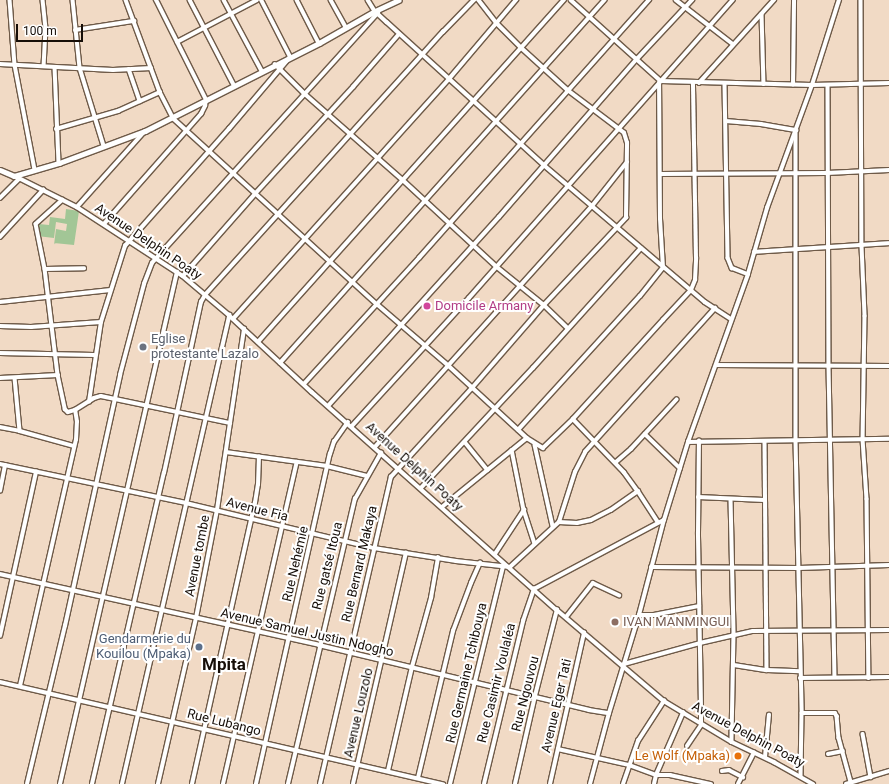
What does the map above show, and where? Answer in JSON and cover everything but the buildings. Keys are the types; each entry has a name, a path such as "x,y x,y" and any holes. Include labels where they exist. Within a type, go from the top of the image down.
{"street":[{"path":"10,0 15,65 35,170"},
{"path":"43,0 46,29 44,66"},
{"path":"73,0 80,68 104,146"},
{"path":"126,0 160,92 173,118 377,304 448,365 535,445 542,448 546,447 691,290 695,280 696,258 694,83"},
{"path":"104,224 203,110 206,100 156,0"},
{"path":"190,0 234,86"},
{"path":"224,0 262,71"},
{"path":"177,42 257,0"},
{"path":"262,0 290,57"},
{"path":"297,0 319,43"},
{"path":"331,0 346,27"},
{"path":"368,0 376,12 399,34 498,122 520,144 663,268 731,319"},
{"path":"0,198 17,177 145,131 319,43 346,27 399,0"},
{"path":"92,784 164,473 199,309 205,295 422,55 474,0"},
{"path":"478,0 496,23 544,69 593,110 620,129"},
{"path":"233,319 449,78 516,0"},
{"path":"258,342 564,0"},
{"path":"571,0 637,59 660,82 793,85 889,83"},
{"path":"280,363 498,122 605,0"},
{"path":"304,384 450,224 649,0"},
{"path":"676,0 733,44"},
{"path":"329,405 474,244 637,59 692,0"},
{"path":"352,426 620,129 733,0"},
{"path":"699,83 774,0"},
{"path":"793,85 794,0"},
{"path":"590,784 639,615 664,520 688,442 748,274 780,174 812,85 840,0"},
{"path":"861,0 860,84 862,246 865,316 863,439 866,499 867,631 869,678"},
{"path":"27,784 65,626 114,398 148,271 155,258 233,173 376,12"},
{"path":"762,14 764,84"},
{"path":"75,30 134,21"},
{"path":"183,276 399,34"},
{"path":"89,402 94,354 101,322 125,246 281,70 290,57"},
{"path":"0,64 80,68 151,68"},
{"path":"275,64 304,93 403,180 450,224 474,244 496,266 544,305 568,328"},
{"path":"55,67 58,163"},
{"path":"129,69 140,101"},
{"path":"518,430 640,296 663,268 660,174 660,82"},
{"path":"725,84 730,265 736,270 748,274"},
{"path":"828,85 827,173 829,248 829,366 835,677"},
{"path":"56,129 96,118 160,92"},
{"path":"726,122 755,123 796,130"},
{"name":"Rue Bernard Makaya","path":"320,784 391,477 472,388 544,305 626,218 626,137 620,129"},
{"path":"796,130 796,441 800,678 802,713 801,776"},
{"path":"77,208 145,131"},
{"path":"375,447 592,206 627,162"},
{"name":"Avenue Delphin Poaty","path":"0,170 17,177 77,208 183,276 233,319 280,363 329,405 557,610 624,665 664,701 700,725 754,753 765,757 813,784"},
{"path":"660,174 780,174 889,170"},
{"path":"0,237 43,190"},
{"path":"63,200 36,224 45,269 58,375 64,408 68,412 75,410 98,396 114,398 177,413 230,423"},
{"path":"754,252 889,243"},
{"path":"421,488 465,442 641,248"},
{"path":"45,269 84,268"},
{"path":"60,784 177,272"},
{"path":"0,302 110,290"},
{"path":"559,522 575,472 585,452 715,308"},
{"path":"122,784 229,316"},
{"path":"0,326 101,322"},
{"name":"Avenue tombe","path":"158,784 196,618 217,510 244,329"},
{"path":"0,354 94,354"},
{"path":"716,364 889,366"},
{"path":"0,378 58,375"},
{"path":"15,378 20,431"},
{"path":"616,462 645,434 676,400"},
{"path":"20,686 77,432 75,410"},
{"path":"573,418 616,462 638,491 658,522"},
{"name":"Rue Nehémie","path":"256,784 327,466 334,442 348,422"},
{"path":"0,427 74,446"},
{"path":"645,434 680,468"},
{"path":"442,507 527,438"},
{"path":"688,442 889,439"},
{"path":"687,746 700,725 698,568 699,441"},
{"path":"765,441 764,500 767,568 767,670"},
{"path":"465,442 488,470"},
{"path":"535,445 553,526"},
{"path":"512,450 524,510 535,544"},
{"path":"226,452 327,466 367,476"},
{"name":"Rue gatsé Itoua","path":"288,784 319,645 355,499 381,453"},
{"path":"192,784 252,519 258,484 259,457"},
{"path":"223,784 297,462"},
{"name":"Avenue Fia","path":"0,464 186,503 281,527 374,548 510,567"},
{"path":"0,491 5,465"},
{"path":"0,636 36,472"},
{"path":"510,567 559,522 577,523 592,520 611,510 638,491"},
{"path":"698,497 764,500"},
{"path":"731,499 734,634 732,742"},
{"path":"495,554 524,510"},
{"path":"534,589 664,520"},
{"name":"Avenue Louzolo","path":"353,784 406,553"},
{"path":"388,771 412,667 431,598 438,558"},
{"path":"418,778 442,674 459,614 480,563"},
{"name":"Rue Germaine Tchibouya","path":"450,784 503,566"},
{"path":"651,567 799,568 889,566"},
{"name":"Avenue Samuel Justin Ndogho","path":"0,574 228,625 288,640 319,645 568,705 610,712"},
{"path":"566,617 593,583 619,595"},
{"name":"Rue Casimir Voulaléa","path":"484,784 505,689 523,621 534,589"},
{"path":"639,615 654,615 699,606"},
{"name":"Rue Ngouvou","path":"515,784 535,696 557,610"},
{"path":"624,665 734,634 800,630 889,630"},
{"name":"Avenue Eger Tati","path":"550,784 584,633"},
{"path":"734,665 767,670 800,671"},
{"path":"800,678 889,677"},
{"name":"Rue Lubango","path":"0,682 110,708 172,720 204,730 443,784"},
{"path":"624,784 638,741 664,701"},
{"path":"654,784 656,775 682,713"},
{"path":"802,713 835,713 851,782"},
{"path":"765,757 769,715"},
{"path":"863,734 870,777"},
{"path":"558,749 629,765 656,775 684,778 710,784"},
{"path":"828,754 843,751"},
{"path":"738,784 743,777 754,753"},
{"path":"722,771 729,770 743,777"},
{"path":"846,784 889,771"},
{"path":"682,784 684,778"}],"green space":[{"path":"66,209 79,211 74,245 54,243 56,229 66,231 67,224 56,222 54,238 37,236 39,224 49,225 50,217 65,219"}],"place":[{"name":"Domicile Armany","path":"427,306"},
{"name":"Eglise protestante Lazalo","path":"143,347"},
{"name":"IVAN MANMINGUI","path":"615,622"},
{"name":"Gendarmerie du Kouilou (Mpaka)","path":"199,647"},
{"name":"Le Wolf (Mpaka)","path":"738,756"}],"district":[{"name":"Mpita","path":"224,665"}]}
